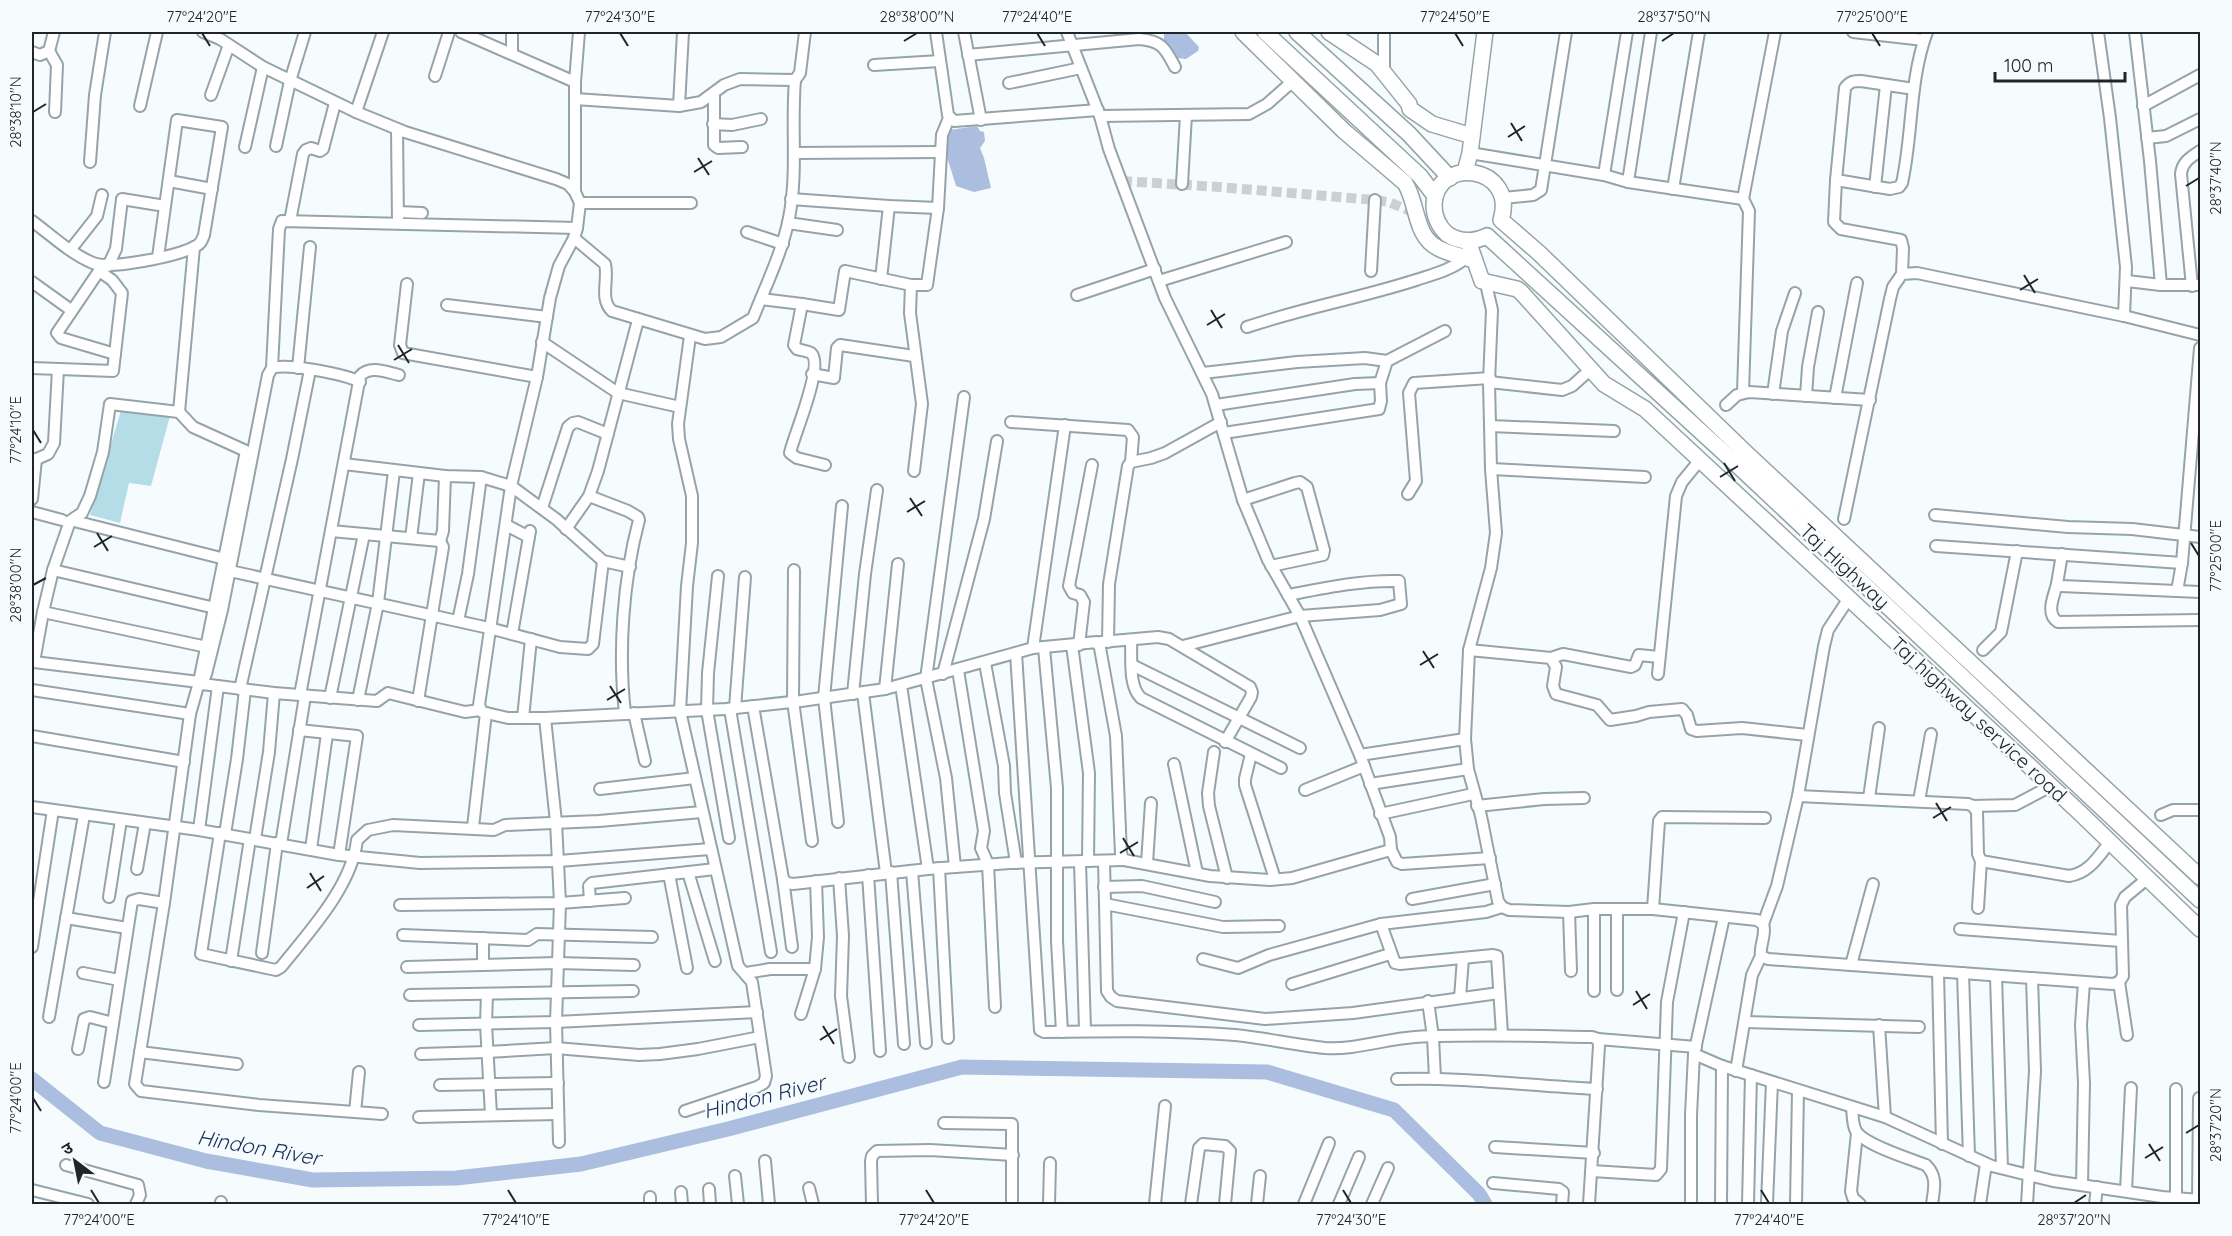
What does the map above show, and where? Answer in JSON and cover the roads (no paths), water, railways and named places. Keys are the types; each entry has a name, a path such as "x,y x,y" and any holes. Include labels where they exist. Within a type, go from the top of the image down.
{"main road":[{"path":"1243,32 1344,131 1405,183 1410,190 1421,230 1430,244 1470,259"},
{"path":"1265,32 1420,176 1436,196"},
{"path":"1297,32 1409,134 1450,178"},
{"path":"1329,32 1368,56 1384,71 1409,104 1409,134"},
{"path":"1465,172 1470,153 1485,32"},
{"path":"1410,109 1432,124 1472,136"},
{"path":"1485,284 1470,259 1468,241 1455,239 1440,227 1434,209 1436,196 1441,186 1450,178 1465,172 1478,173 1489,178 1498,187 1503,198 1501,220 1539,253 1745,452 2200,877"},
{"name":"Taj Highway","path":"1468,241 1487,236 1742,469 2200,900"},
{"name":"Taj highway service road","path":"1485,284 1511,287 1521,292 1604,384 1645,409 2051,786 2200,929"}],"street":[{"path":"54,32 49,51 57,64 55,112"},
{"path":"90,162 95,94 105,32"},
{"path":"140,106 157,32"},
{"path":"203,32 229,45 263,67 356,112 397,129 568,184 580,203 575,233 559,266 542,342 537,377 511,486 489,628 473,827"},
{"path":"276,146 290,81 305,32"},
{"path":"356,112 383,32"},
{"path":"435,76 449,32"},
{"path":"512,32 512,52"},
{"path":"575,192 574,82 579,32"},
{"path":"679,106 682,32"},
{"path":"382,1114 259,1105 141,1091 135,1084 164,903 190,714 198,686 202,684 222,610 265,389 272,368 279,229 282,221 398,217 575,233 605,264 605,298 612,312 690,336 705,339 721,337 751,320 783,244 791,199 795,80 800,72 805,32"},
{"path":"761,299 839,310 845,271 911,285 927,285 938,208 943,130 949,118 936,32"},
{"path":"964,32 981,120"},
{"path":"1067,32 1099,113 1109,149 1165,298 1203,373 1216,405 1243,500 1271,566 1300,616 1360,755 1397,862 1402,864 1490,858"},
{"path":"1384,32 1384,71"},
{"path":"1503,198 1533,195 1541,190 1566,32"},
{"path":"1604,175 1627,32"},
{"path":"1628,182 1651,32"},
{"path":"1673,189 1699,32"},
{"path":"1743,392 1749,211 1743,199 1775,32"},
{"path":"1836,180 1895,189 1902,183 1914,89 1925,36 1853,32"},
{"path":"2098,32 2110,118 2127,281 2124,316"},
{"path":"2135,32 2161,285"},
{"path":"468,33 574,82"},
{"path":"968,55 1139,39 1152,40 1164,47 1175,67"},
{"path":"210,94 229,45"},
{"path":"32,52 40,54 49,51"},
{"path":"874,65 940,61"},
{"path":"245,147 263,67"},
{"path":"1009,83 1081,68"},
{"path":"2143,106 2200,75"},
{"path":"575,99 679,106 701,102 731,81 740,79 795,80"},
{"path":"949,118 957,122 1099,113 1249,114 1267,104 1293,81"},
{"path":"1844,519 1890,299 1893,287 1902,273 1903,248 1901,240 1841,229 1834,222 1845,88 1854,81 1914,89"},
{"path":"1875,187 1886,85"},
{"path":"714,93 713,143 716,147 742,147"},
{"path":"290,221 303,154 311,148 320,151 323,149 335,103"},
{"path":"1182,184 1186,115"},
{"path":"713,124 732,125 761,119"},
{"path":"2147,138 2166,136 2200,119"},
{"path":"102,267 158,257 201,243 222,128 177,120 158,257"},
{"path":"397,129 398,217"},
{"path":"2127,281 2161,285 2197,285 2195,254 2181,167 2200,151"},
{"path":"794,153 941,152"},
{"path":"1470,153 1604,175 1628,182 1743,199"},
{"path":"169,181 212,189"},
{"path":"71,249 96,216 102,195"},
{"path":"115,354 66,340 57,336 57,331 116,249 122,199 165,206"},
{"path":"791,199 938,208"},
{"path":"1371,271 1375,200"},
{"path":"580,203 691,203"},
{"path":"881,279 889,206"},
{"path":"398,217 422,213"},
{"path":"32,221 71,249 102,267 122,293 113,371 32,368"},
{"path":"788,223 837,230"},
{"path":"747,232 783,244"},
{"path":"1159,281 1286,242"},
{"path":"179,412 194,247"},
{"path":"298,368 310,247"},
{"path":"1247,327 1281,315 1394,287 1449,269 1470,259"},
{"path":"1077,295 1155,269"},
{"path":"1902,273 1917,273 2124,316 2200,335"},
{"path":"32,282 71,310"},
{"path":"1835,398 1857,283"},
{"path":"407,284 400,345 403,353 537,377"},
{"path":"1485,284 1492,310 1490,426 1491,469 1496,513 1494,553 1469,650 1465,739 1473,794 1490,858 1498,901 1502,907 1509,910 1569,912 1594,909 1653,909 1757,920 1763,924 1765,929 1760,951 1761,957 1752,975 1746,1022 1736,1071"},
{"path":"911,285 910,313 922,404 914,471"},
{"path":"1773,394 1782,331 1795,293"},
{"path":"802,304 794,345 797,349 811,353 813,356 812,374 808,402 790,453 797,458 825,465"},
{"path":"447,305 547,317"},
{"path":"1806,396 1808,368 1818,312"},
{"path":"566,529 589,496 638,320"},
{"path":"1203,373 1309,361 1365,358 1387,361 1445,331"},
{"path":"685,1111 757,1087 764,1083 766,1076 752,981 738,966 680,711 685,607 692,543 692,496 679,439 680,407 690,336"},
{"path":"542,342 618,393 680,407"},
{"path":"812,374 834,378 837,348 840,345 914,356"},
{"path":"2177,591 2185,535 2200,348"},
{"path":"1131,462 1151,458 1223,427 1376,411 1381,407 1380,383 1387,361"},
{"path":"272,368 278,366 298,368 360,382"},
{"path":"32,499 34,460 48,453 54,443 58,369"},
{"path":"1408,494 1416,481 1409,393 1414,383 1490,380 1562,390 1572,386 1591,369"},
{"path":"310,370 242,689 237,759 201,954 279,969 318,921 345,878 355,856 357,840 368,830 383,826 473,827 494,830 505,825 702,812"},
{"path":"262,953 320,591 362,373 368,370 399,375"},
{"path":"1216,405 1355,384 1380,383"},
{"path":"1726,405 1743,392 1870,400"},
{"path":"955,867 946,778 926,679 964,397"},
{"path":"110,405 179,412 193,427 246,451 199,682 34,662 53,570 70,522 74,520 86,506 95,481 103,452 110,405"},
{"path":"542,508 568,427 578,422 608,434"},
{"path":"1011,422 1128,430 1133,437 1131,462 1128,466 1109,584 1103,642 1116,736 1121,855 1124,860"},
{"path":"1062,1032 1057,941 1057,788 1039,648 1065,425"},
{"path":"1490,426 1614,431"},
{"path":"943,674 984,519 997,441"},
{"path":"1658,674 1676,496 1682,482 1700,460"},
{"path":"344,464 445,476 481,477 511,486 542,508 603,561 630,567"},
{"path":"1085,1030 1084,861 1089,773 1075,645 1084,602 1080,595 1073,593 1069,586 1092,465"},
{"path":"1491,469 1645,477"},
{"path":"358,700 378,603 388,536 394,471"},
{"path":"411,538 419,473"},
{"path":"418,701 443,553 440,541 443,531 445,476"},
{"path":"458,621 468,574 481,477"},
{"path":"1243,500 1295,483 1300,482 1307,487 1324,550 1323,555 1271,566"},
{"path":"877,490 865,574 858,694 888,873 904,1044"},
{"path":"589,496 638,517 621,652 630,713 645,761"},
{"path":"838,822 824,698 842,506"},
{"path":"32,512 62,520"},
{"path":"1935,515 2200,537"},
{"path":"74,520 225,559"},
{"path":"506,525 529,534 512,634"},
{"path":"332,531 440,541"},
{"path":"330,698 364,534"},
{"path":"1936,546 2182,563"},
{"path":"1983,650 2001,632 2017,551"},
{"path":"2062,554 2050,614 2053,619 2058,621 2200,620"},
{"path":"230,571 432,615 572,649 588,650 592,647 603,561"},
{"path":"885,689 898,564"},
{"path":"53,570 214,608"},
{"path":"794,570 793,701 812,841"},
{"path":"718,576 708,673 707,710 729,838"},
{"path":"744,577 732,708 771,952"},
{"path":"1183,646 1300,616 1380,610 1401,604 1399,582 1380,580 1288,595"},
{"path":"2057,584 2200,592"},
{"path":"1763,924 1777,886 1798,796 1807,735 1828,630 1849,598"},
{"path":"43,612 207,646"},
{"path":"202,684 302,696 377,701 388,693 465,712 483,711 508,718 707,710 858,694 926,679 1039,648 1158,637 1169,639 1183,646 1250,687 1251,697 1225,741"},
{"path":"523,718 531,639"},
{"path":"1131,640 1135,693 1281,768"},
{"path":"1469,650 1551,658 1563,654 1631,667 1639,655 1659,657"},
{"path":"1016,653 1039,1027 1044,1032 1085,1030 1185,1032 1238,1036 1326,1048 1433,1037 1502,1034 1592,1037 1598,1040 1666,1045 1695,1051 1736,1071 1885,1117 1986,1164 2082,1185 2199,1200 2199,1098"},
{"path":"1551,658 1557,668 1552,686 1556,694 1597,705 1610,720 1648,712 1682,709 1693,730 1742,728 1807,735"},
{"path":"985,663 1004,766 1005,793 1016,863"},
{"path":"1132,665 1300,748"},
{"path":"958,670 984,831 981,853 988,864 995,1007"},
{"path":"901,685 934,868 948,1038"},
{"path":"199,830 218,686"},
{"path":"32,690 190,714"},
{"path":"231,961 269,752 274,693"},
{"path":"753,706 783,879 792,947"},
{"path":"545,717 556,822 561,903 556,1022 558,1142"},
{"path":"1869,798 1879,728"},
{"path":"299,730 357,736 339,855"},
{"path":"311,849 327,734"},
{"path":"1919,801 1931,734"},
{"path":"32,736 184,762"},
{"path":"1360,755 1465,739"},
{"path":"1214,752 1208,793 1209,807 1227,878"},
{"path":"1251,754 1245,785 1275,879"},
{"path":"1174,764 1197,873"},
{"path":"1305,790 1364,766"},
{"path":"1370,784 1468,769"},
{"path":"600,789 695,778"},
{"path":"1798,796 1869,798 1973,806 2015,806 2051,786"},
{"path":"1380,814 1473,794"},
{"path":"1477,806 1544,799 1584,798"},
{"path":"1147,863 1151,803"},
{"path":"1973,806 1978,819 1978,854 1981,861 1978,908"},
{"path":"32,807 174,826 339,855 420,862 559,861 710,849"},
{"path":"32,947 53,810"},
{"path":"2161,815 2173,810 2200,810"},
{"path":"49,1017 84,815"},
{"path":"1653,909 1659,821 1662,817 1765,818"},
{"path":"109,897 121,820"},
{"path":"137,869 145,823"},
{"path":"1981,861 2069,876 2080,874 2090,867 2110,842"},
{"path":"783,879 793,884 988,864 1124,860 1227,878 1275,879 1292,878 1391,850"},
{"path":"1104,861 1107,991 1117,1001 1265,1018 1353,1012 1499,993"},
{"path":"590,901 592,883 715,869"},
{"path":"912,871 926,1043"},
{"path":"688,872 715,961"},
{"path":"669,874 687,968"},
{"path":"868,875 880,1051"},
{"path":"839,878 843,936 841,996 849,1057"},
{"path":"2127,1035 2119,982 2123,969 2121,905 2125,897 2148,878"},
{"path":"801,1014 815,969 818,937 816,881"},
{"path":"1412,899 1495,884"},
{"path":"1851,965 1873,884"},
{"path":"1104,887 1142,886 1215,902"},
{"path":"400,905 561,903 625,898"},
{"path":"104,1083 119,980 134,900 164,903"},
{"path":"1105,904 1223,927 1279,926"},
{"path":"1203,960 1238,968 1269,955 1381,924 1486,912 1502,907"},
{"path":"1594,909 1594,991"},
{"path":"1617,909 1617,990"},
{"path":"1569,912 1571,971"},
{"path":"1592,1171 1656,1175 1661,1169 1667,1002 1684,912"},
{"path":"1690,1204 1695,1051 1724,917"},
{"path":"66,918 128,928"},
{"path":"1381,924 1395,963 1497,956 1502,1034"},
{"path":"1960,929 2121,941"},
{"path":"403,935 528,940 537,934 652,937"},
{"path":"483,938 483,965"},
{"path":"1292,984 1390,954"},
{"path":"1761,957 1963,974 2113,984 2119,982"},
{"path":"1460,998 1463,958"},
{"path":"407,967 558,963 634,965"},
{"path":"746,973 770,969 815,969"},
{"path":"1938,972 1942,1144"},
{"path":"82,973 119,980"},
{"path":"1963,974 1969,1156"},
{"path":"1996,976 2002,1168"},
{"path":"2027,1204 2035,1071 2032,978"},
{"path":"2082,1185 2084,1083 2081,1025 2084,982"},
{"path":"410,995 633,991"},
{"path":"487,994 487,1052 492,1115"},
{"path":"1428,1001 1435,1078"},
{"path":"419,1025 556,1022 757,1012"},
{"path":"78,1049 84,1019 90,1017 113,1023"},
{"path":"1746,1022 1919,1027"},
{"path":"1879,1025 1885,1117"},
{"path":"421,1054 556,1048 639,1055 660,1054 760,1037"},
{"path":"1589,1204 1594,1153 1598,1040"},
{"path":"140,1052 237,1064"},
{"path":"1721,1204 1722,1066"},
{"path":"355,1112 359,1072"},
{"path":"1748,1204 1751,1075"},
{"path":"1397,1079 1479,1079 1532,1086 1597,1089"},
{"path":"1767,1203 1772,1082"},
{"path":"440,1085 558,1083"},
{"path":"2126,1191 2131,1088"},
{"path":"2176,1089 2176,1198"},
{"path":"1796,1204 1798,1090"},
{"path":"1155,1204 1165,1106"},
{"path":"1852,1107 1857,1133 1851,1191 1853,1198 1860,1204"},
{"path":"419,1117 558,1114"},
{"path":"944,1123 1011,1123 1013,1125 1012,1204"},
{"path":"1857,1133 1868,1141 1926,1165 1933,1172 1935,1179 1932,1204"},
{"path":"1304,1204 1329,1143"},
{"path":"1191,1204 1199,1148 1203,1144 1225,1146 1230,1151 1225,1204"},
{"path":"1495,1147 1594,1153"},
{"path":"872,1204 871,1161 877,1151 930,1150 1013,1155"},
{"path":"1339,1204 1359,1157"},
{"path":"765,1161 769,1204"},
{"path":"1049,1204 1050,1163"},
{"path":"1980,1204 1986,1164"},
{"path":"66,1165 138,1185 141,1190 136,1204"},
{"path":"1372,1204 1389,1168"},
{"path":"735,1176 738,1204"},
{"path":"1257,1204 1260,1176"},
{"path":"1493,1183 1558,1189 1563,1192 1562,1204"},
{"path":"2095,1204 2097,1187"},
{"path":"809,1188 813,1204"},
{"path":"709,1189 710,1204"},
{"path":"32,1190 88,1204"},
{"path":"681,1192 682,1204"}],"waterway":[{"name":"Hindon River","path":"32,1079 100,1133 206,1161 313,1180 456,1178 581,1164 728,1129 962,1067 1267,1072 1394,1110 1479,1194 1485,1204"}],"tunnel":[{"path":"1122,181 1375,200 1389,202 1417,214"}]}
